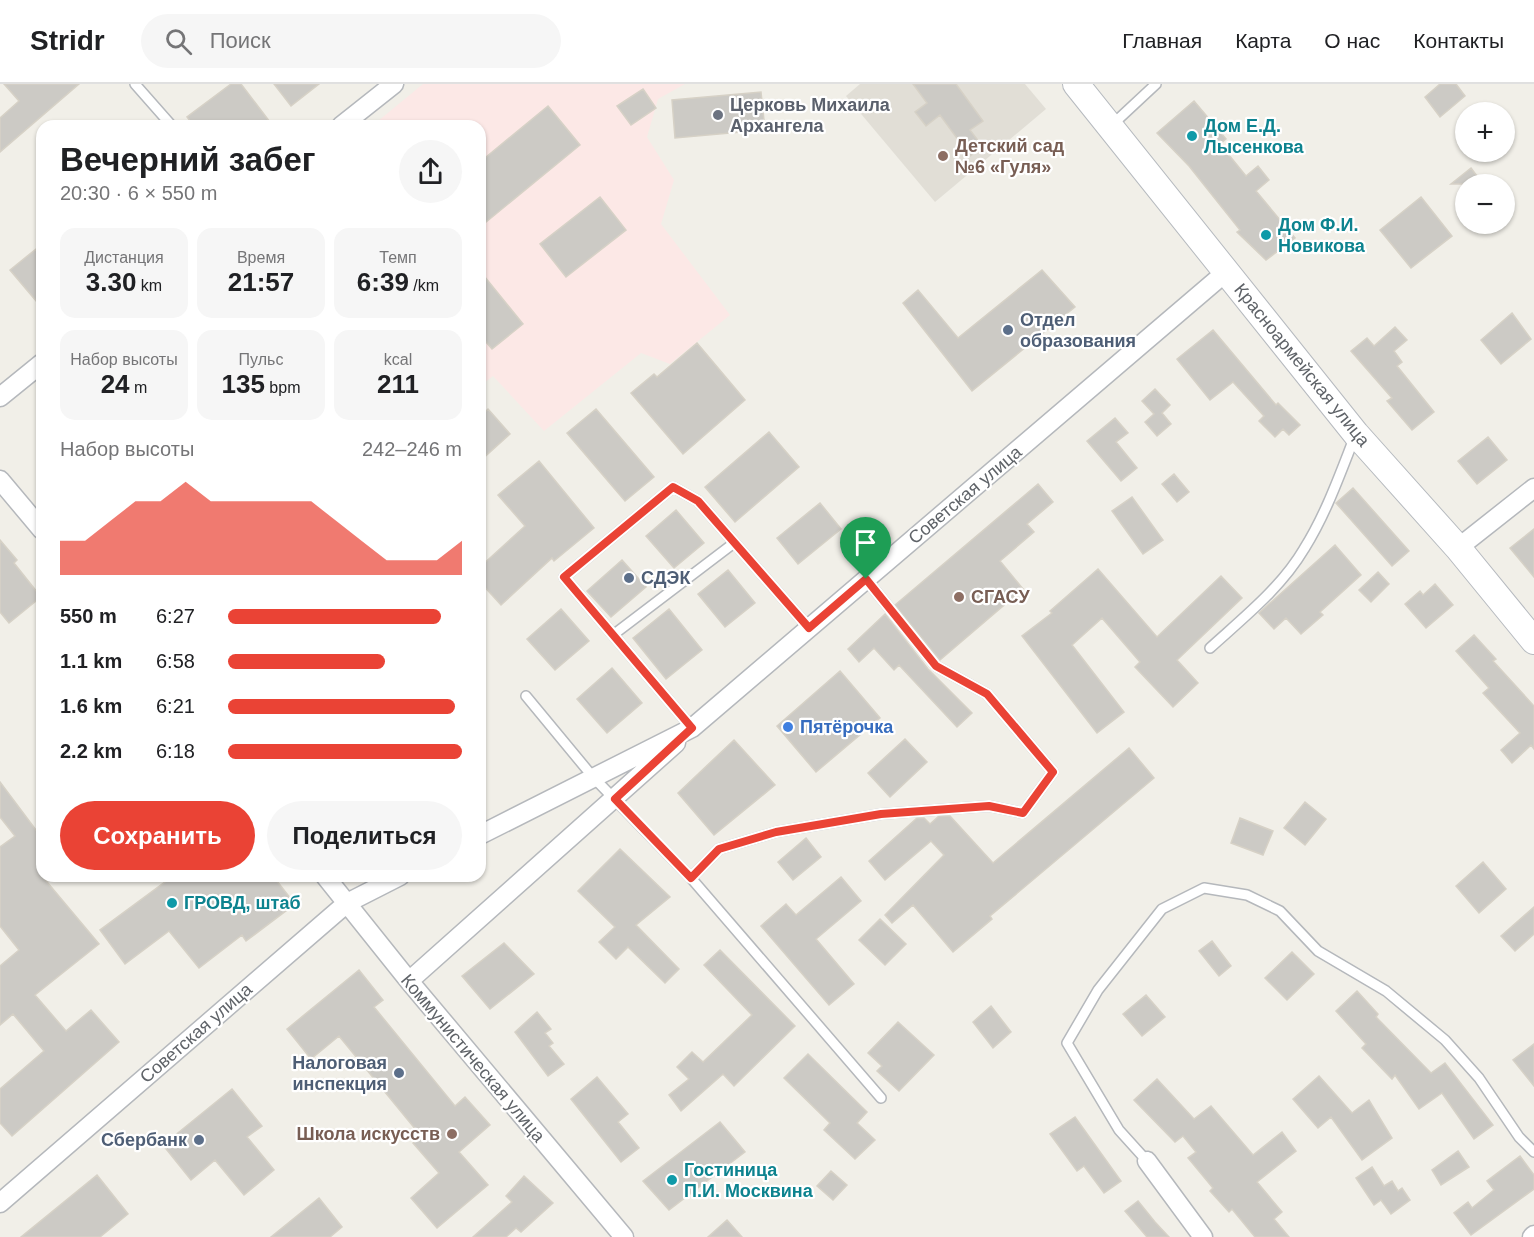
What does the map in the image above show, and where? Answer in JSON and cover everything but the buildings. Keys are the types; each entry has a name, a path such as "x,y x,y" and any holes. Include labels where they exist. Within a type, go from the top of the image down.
{"main road":[{"name":"Красноармейская улица","path":"1076,84 1356,434 1458,548 1534,641"}],"street":[{"path":"349,120 394,84"},
{"name":"Советская улица","path":"486,832 692,728 1227,272"},
{"path":"0,397 36,368"},
{"path":"0,480 36,523"},
{"path":"1458,548 1534,488"},
{"path":"409,981 692,728"},
{"name":"Коммунистическая улица","path":"330,882 409,981 624,1237"},
{"name":"Советская улица","path":"0,1203 347,903 388,882"},
{"path":"1147,1161 1203,1237"}],"lane":[{"path":"135,84 167,120"},
{"path":"1110,127 1156,84"},
{"path":"1210,648 1266,597 1304,549 1337,482 1356,434"},
{"path":"692,728 564,577 673,487 698,501 809,628"},
{"path":"613,635 734,543"},
{"path":"691,878 719,849 776,832 892,813 989,806 1023,813 1053,772 987,694 936,666 866,579"},
{"path":"526,696 593,777 691,878 881,1098"},
{"path":"1147,1161 1119,1130 1066,1043 1098,990 1162,909 1204,888 1247,895 1280,911 1318,951 1386,991 1445,1040 1479,1078 1519,1137 1534,1152"}],"shaded area":[{"path":"423,84 685,84 658,99 647,137 674,180 661,224 730,315 670,364 641,353 544,431 493,376 486,381 486,120 379,120"},
{"name":"Детский сад №6 «Гуля»","path":"860,84 1025,84 1046,109 935,202 846,96"}],"place":[{"name":"Церковь Михаила Архангела","path":"718,115"},
{"name":"Дом Е.Д. Лысенкова","path":"1192,136"},
{"name":"Детский сад №6 «Гуля»","path":"943,156"},
{"name":"Дом Ф.И. Новикова","path":"1266,235"},
{"name":"Отдел образования","path":"1008,330"},
{"name":"СДЭК","path":"629,578"},
{"name":"СГАСУ","path":"959,597"},
{"name":"Пятёрочка","path":"788,727"},
{"name":"ГРОВД, штаб","path":"172,903"},
{"name":"Налоговая инспекция","path":"399,1073"},
{"name":"Школа искусств","path":"452,1134"},
{"name":"Сбербанк","path":"199,1140"},
{"name":"Гостиница П.И. Москвина","path":"672,1180"}],"route":[{"path":"673,487 698,501 809,628 866,579 936,666 987,694 1053,772 1023,813 989,806 881,814 776,832 719,849 691,878 615,799 692,728 564,577 673,487"}]}
